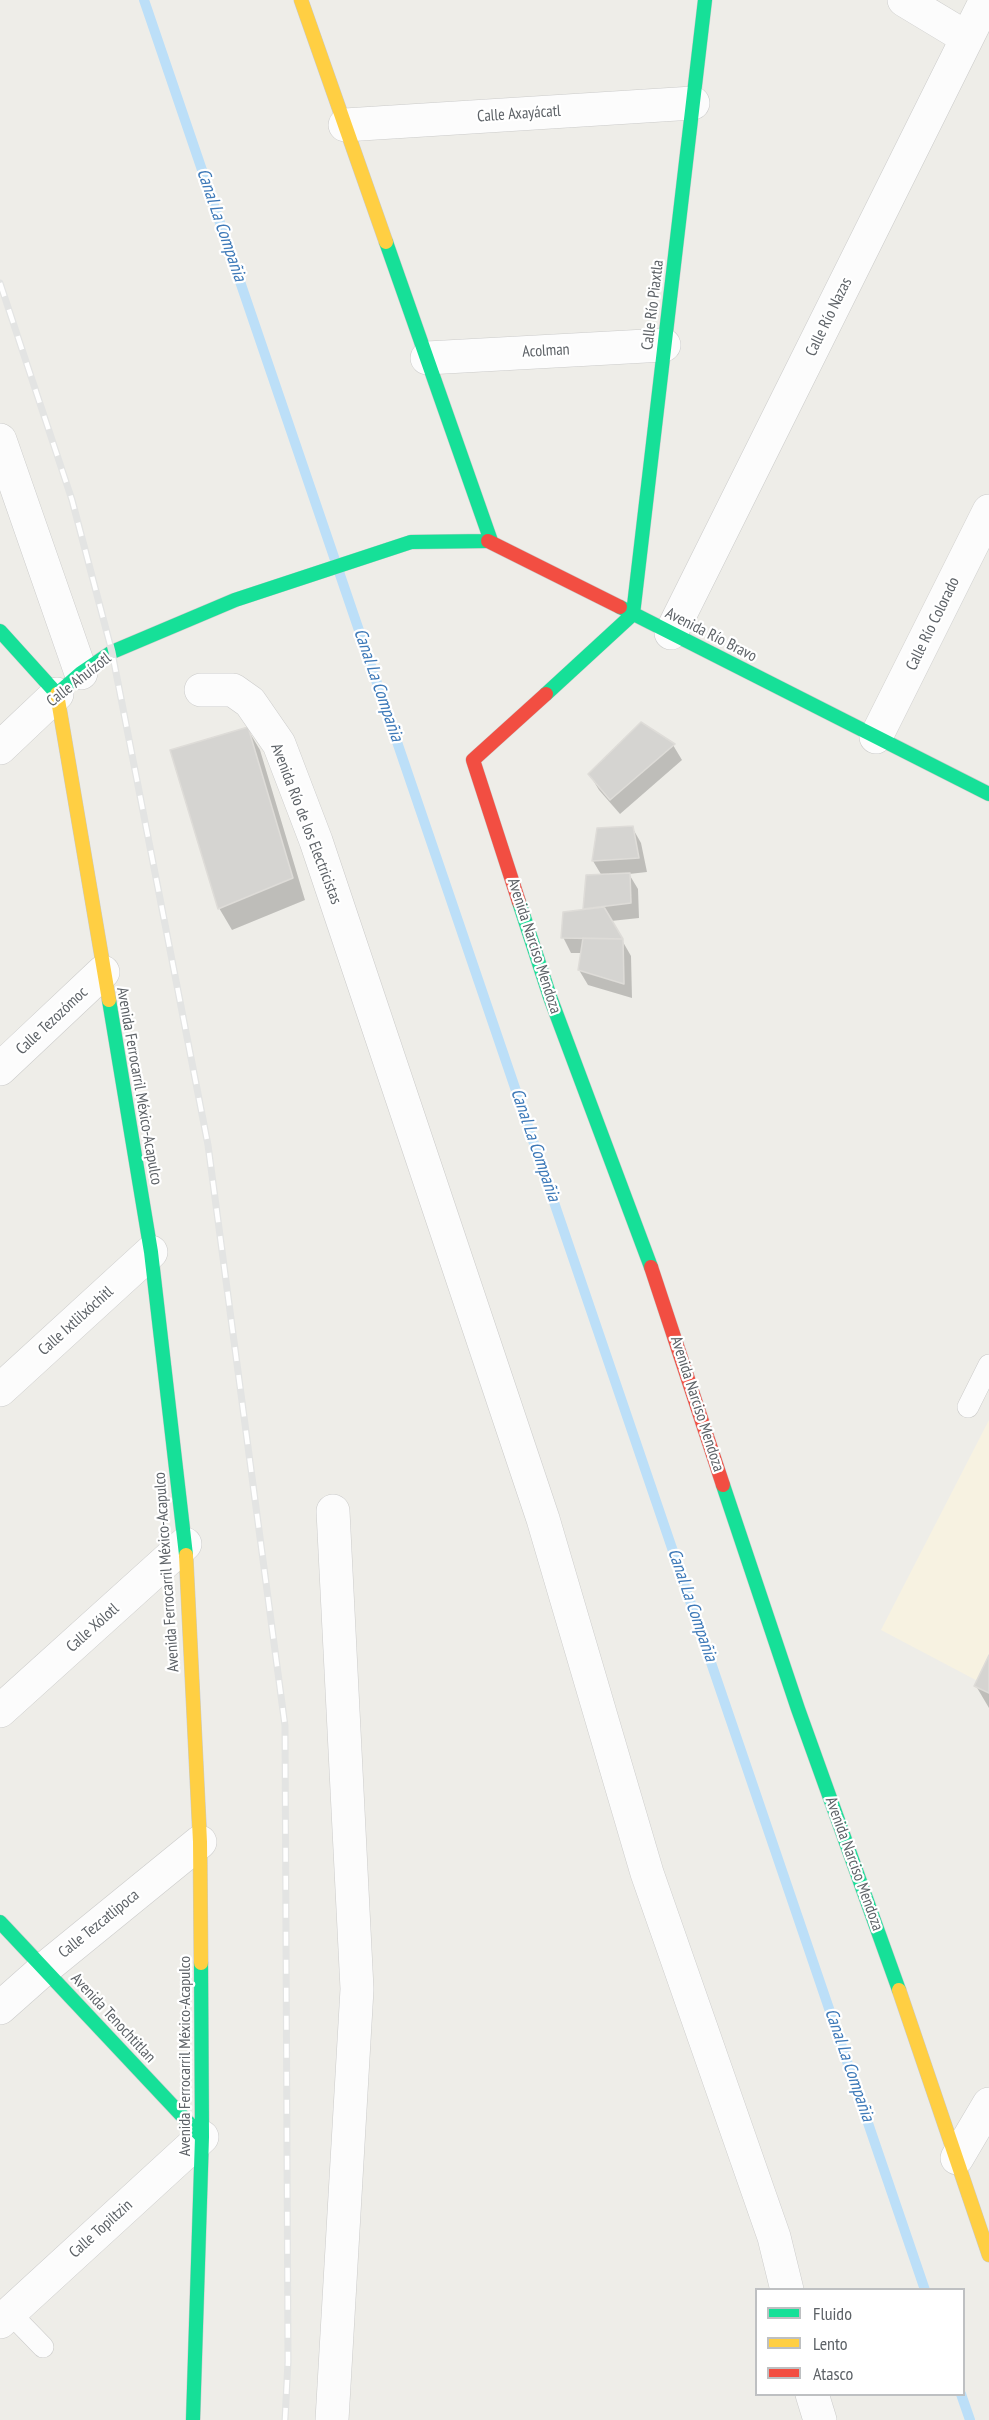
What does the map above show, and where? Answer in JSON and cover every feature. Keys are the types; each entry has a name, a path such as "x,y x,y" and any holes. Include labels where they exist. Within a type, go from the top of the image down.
{"main road":[{"path":"301,0 491,541"},
{"name":"Calle Río Piaxtla","path":"633,614 705,0"},
{"name":"Avenida Río Bravo","path":"411,542 491,541 989,794"},
{"name":"Calle Ahuízotl","path":"69,684 112,652 235,600 411,542"},
{"name":"Avenida Narciso Mendoza","path":"633,614 472,760 550,997 652,1270 798,1709 878,1928 989,2255"},
{"path":"0,631 69,684"},
{"name":"Avenida Ferrocarril México-Acapulco","path":"69,684 103,972 151,1251 185,1544 200,1842 202,2137 192,2420"},
{"name":"Avenida Tenochtitlan","path":"0,1922 202,2137"}],"street":[{"path":"904,0 967,38"},
{"name":"Calle Río Nazas","path":"671,633 986,0"},
{"name":"Calle Axayácatl","path":"345,124 693,103"},
{"name":"Acolman","path":"427,357 664,345"},
{"path":"0,440 69,684"},
{"name":"Calle Río Colorado","path":"876,737 989,511"},
{"name":"Calle Ahuízotl","path":"0,748 69,684"},
{"name":"Avenida Río de los Electricistas","path":"201,690 233,690 250,702 279,744 316,841 543,1519 647,1874 774,2237 787,2288"},
{"name":"Calle Tezozómoc","path":"0,1070 103,972"},
{"name":"Calle Ixtlilxóchitl","path":"0,1390 151,1251"},
{"path":"332,2420 357,1989 333,1511"},
{"name":"Calle Xólotl","path":"0,1711 185,1544"},
{"name":"Calle Tezcatlipoca","path":"0,2008 44,1969 200,1842"},
{"path":"957,2158 989,2104"},
{"name":"Calle Topiltzin","path":"5,2317 202,2137"},
{"path":"813,2396 820,2420"}],"lane":[{"path":"968,1407 989,1365"},
{"path":"5,2317 42,2347"}],"shaded area":[{"path":"989,1420 989,1687 881,1630"}],"building":[{"path":"641,722 675,744 610,800 588,774"},
{"path":"248,727 293,878 218,909 170,750"},
{"path":"633,826 639,858 592,861 597,828"},
{"path":"630,873 631,903 583,909 586,875"},
{"path":"604,907 623,939 561,938 563,912"},
{"path":"583,938 623,939 624,984 578,970"},
{"path":"989,1655 989,1693 974,1686"}],"waterway":[{"name":"Canal La Compañia","path":"144,0 924,2288"},
{"name":"Canal La Compañia","path":"962,2396 970,2420"}],"railway":[{"path":"0,283 72,500 112,652 208,1145 285,1726 288,2362 285,2420"}],"traffic: fast":[{"path":"546,694 633,614 705,0"},
{"path":"386,242 491,541"},
{"path":"57,694 81,673 112,652 235,600 411,542 488,541"},
{"path":"620,607 989,794"},
{"path":"0,631 57,694"},
{"path":"519,902 550,997 651,1267"},
{"path":"109,1000 151,1252 186,1555"},
{"path":"723,1485 798,1709 899,1990"},
{"path":"0,1922 202,2137"},
{"path":"193,2420 202,2137 201,1963"}],"traffic: slow":[{"path":"301,0 386,242"},
{"path":"57,694 109,1000"},
{"path":"186,1555 200,1842 201,1963"},
{"path":"899,1990 989,2255"}],"traffic: jam":[{"path":"488,541 620,607"},
{"path":"519,902 473,760 546,694"},
{"path":"651,1267 723,1485"}]}
